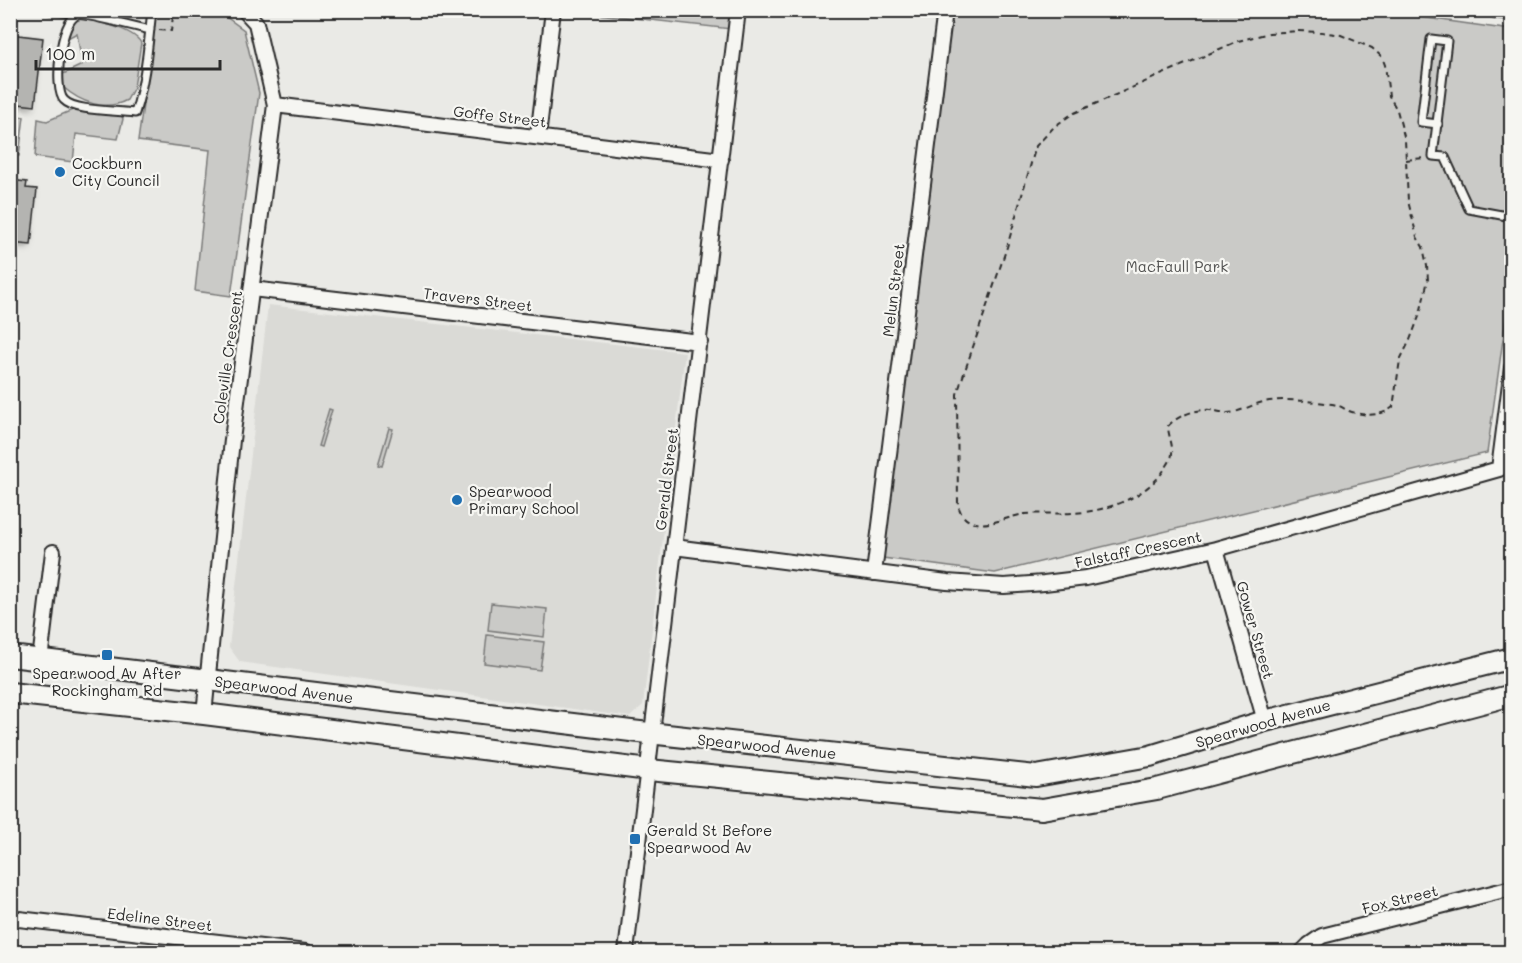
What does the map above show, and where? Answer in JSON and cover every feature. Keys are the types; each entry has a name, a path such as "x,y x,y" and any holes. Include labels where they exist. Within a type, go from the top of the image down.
{"main road":[{"name":"Spearwood Avenue","path":"10,656 1036,776 1150,756 1265,721 1512,657"},
{"path":"10,693 204,714 649,770 1042,809 1156,789 1512,695"},
{"path":"1150,756 1156,789"}],"street":[{"name":"Coleville Crescent","path":"204,714 232,440 275,105 256,23 244,10"},
{"path":"537,137 553,10"},
{"name":"Gerald Street","path":"626,952 654,733 738,10"},
{"name":"Melun Street","path":"874,573 945,10"},
{"path":"1495,10 1512,12"},
{"name":"Goffe Street","path":"275,105 721,160"},
{"name":"Travers Street","path":"252,289 700,342"},
{"name":"Falstaff Crescent","path":"674,547 947,582 1004,586 1086,578 1216,549 1498,469 1512,368"},
{"name":"Gower Street","path":"1216,549 1265,721"},
{"path":"40,660 53,552"},
{"name":"Fox Street","path":"1302,952 1322,936 1512,888"},
{"name":"Edeline Street","path":"10,918 306,952"}],"lane":[{"path":"50,10 150,30"},
{"path":"78,14 69,21 63,37 59,93 63,100 71,105 135,113 143,85 152,10"},
{"path":"1438,124 1421,122 1431,39 1447,41 1438,124 1433,156 1445,158 1469,208 1512,217"}],"path":[{"path":"150,30 171,32 174,10"},
{"path":"1322,32 1341,35 1372,48 1382,57 1389,96 1397,110 1405,140 1406,160 1408,201 1417,237 1423,248 1428,280 1420,314 1400,360 1393,407 1385,413 1370,415 1350,411 1337,405 1280,400 1264,402 1226,413 1205,410 1183,415 1168,426 1172,455 1167,466 1156,481 1128,500 1098,510 1024,514 985,524 974,523 960,513 957,394 1007,247 1036,146 1055,126 1072,114 1238,41 1269,33 1322,32"},
{"path":"1406,160 1433,156"}],"shaded area":[{"name":"Spearwood Primary School","path":"268,305 685,352 643,705 630,717 240,662 229,647"}],"green space":[{"name":"MacFaull Park","path":"1371,10 1511,30 1512,275 1487,453 995,573 883,558 949,11"},
{"path":"156,11 226,17 244,30 259,93 231,296 195,291 210,150 138,141"},
{"path":"570,11 733,11 731,29"},
{"path":"73,19 120,29 141,43 134,87 127,100 119,104 93,104 63,87 61,75 82,65 77,33 66,39"},
{"path":"77,108 120,112 123,119 118,139 76,134 73,162 35,157 38,119 47,121"},
{"path":"11,115 24,117 19,156 11,155"},
{"path":"329,409 332,410 321,447 318,446"},
{"path":"389,428 393,429 382,466 378,465"},
{"path":"491,603 547,609 544,637 488,630"},
{"path":"487,635 544,642 540,670 484,663"}],"building":[{"path":"10,34 43,38 35,106 10,103"},
{"path":"10,180 27,182 26,188 37,189 31,245 10,243"}],"place":[{"name":"Cockburn City Council","path":"60,172"},
{"name":"Spearwood Primary School","path":"457,500"},
{"name":"Spearwood Av After Rockingham Rd","path":"107,655"},
{"name":"Gerald St Before Spearwood Av","path":"635,839"}]}
